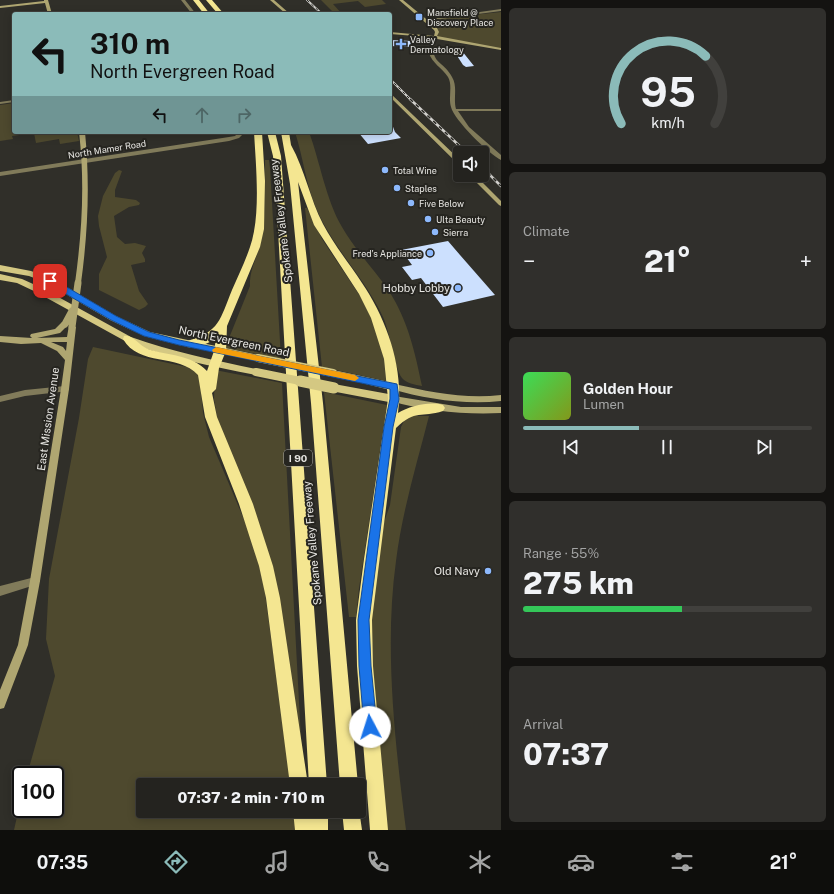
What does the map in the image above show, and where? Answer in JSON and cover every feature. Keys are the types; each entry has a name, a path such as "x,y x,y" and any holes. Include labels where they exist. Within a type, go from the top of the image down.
{"highway":[{"path":"196,0 205,12"},
{"path":"209,0 218,12"},
{"path":"191,344 210,338 217,333 222,326 255,247 259,229 261,180 258,134"},
{"name":"Spokane Valley Freeway","path":"272,134 277,156 280,194 318,778"},
{"name":"Spokane Valley Freeway","path":"285,134 294,184 317,403 348,778"},
{"path":"288,146 298,166 308,198 320,227 363,292 373,311 390,364 394,387 394,399 364,620 365,666 379,830"},
{"path":"209,404 212,374 220,351 222,326"},
{"path":"128,340 138,349 191,364 200,369 205,380 211,417 246,504 266,566 273,598 297,778"},
{"path":"389,427 407,412 416,409 439,408"},
{"path":"303,818 304,830"},
{"path":"319,818 319,830"},
{"path":"352,818 353,830"}],"main road":[{"name":"North Evergreen Road","path":"0,268 31,274 50,281 108,315 146,334 394,387"},
{"path":"0,277 19,281 39,290 128,340 184,357 394,399"}],"street":[{"path":"183,0 192,12"},
{"path":"272,0 286,12"},
{"path":"401,0 436,29 430,50 431,56 447,73 452,82 454,87 452,100 454,110 463,123 501,158"},
{"path":"0,7 46,1 49,12"},
{"path":"425,20 501,11"},
{"path":"392,35 434,38 501,50"},
{"path":"392,96 453,156"},
{"path":"0,103 12,102"},
{"path":"454,110 501,110"},
{"name":"East Mission Avenue","path":"0,704 22,645 35,581 65,389 71,339 69,326 75,303 86,227 86,161 82,134"},
{"name":"North Mamer Road","path":"0,174 205,143 234,138 241,134"},
{"path":"479,182 501,204"},
{"path":"10,341 50,333 69,326"},
{"path":"0,339 10,341 71,339"},
{"path":"35,340 56,346 64,352 68,359"},
{"name":"North Evergreen Road","path":"394,387 466,400 489,400 501,398"},
{"path":"0,399 25,393 65,389"},
{"path":"394,399 439,408 480,411 501,410"},
{"path":"0,590 35,581"}],"shaded area":[{"path":"321,0 382,0 386,4 365,7 358,1 333,4 340,12 333,12"},
{"path":"501,12 501,49 435,37 437,32 425,20"},
{"path":"12,103 12,134 27,134 12,136 13,139 0,141 0,105"},
{"path":"34,134 77,134 79,141 60,144 59,139 36,143"},
{"path":"296,134 310,134 327,193 336,216 353,244 396,302 410,337 422,386 404,380 399,373 388,331 376,303 331,236 316,208"},
{"path":"265,160 269,160 270,168 281,359 225,348 250,286 252,269 260,247 263,231"},
{"path":"119,170 122,171 115,190 115,197 136,200 140,203 139,205 129,207 114,216 117,237 125,244 135,243 146,246 142,253 145,262 131,265 139,291 148,304 139,310 99,290 99,274 107,257 98,216 103,196 115,173"},
{"path":"305,208 307,208 322,239 364,302 376,328 384,359 386,381 322,367"},
{"path":"93,347 187,367 197,373 200,378 203,413 209,437 246,524 256,554 264,586 290,778 136,778 136,818 295,818 296,830 14,830 17,818 64,818 64,766 30,766 55,676 46,639 49,579 79,418 88,359"},
{"path":"215,370 282,383 302,758 276,596 218,423 214,399"},
{"path":"324,392 387,405 359,588 356,617 349,617"},
{"path":"412,416 429,416 402,524 396,561 391,628 392,696 406,830 387,830 373,668 371,617 382,528 390,505 401,427 404,421"}],"building":[{"name":"Valley Dermatology","path":"392,40 411,41 411,47 392,46"},
{"path":"454,51 462,51 474,66 466,67 463,65"},
{"path":"392,124 395,132 401,138 368,144 360,134 392,134"},
{"name":"Hobby Lobby","path":"448,241 495,295 443,307 421,278 412,280 402,267 412,265 401,250"}],"railway":[{"path":"307,0 320,12"},
{"path":"392,81 410,99"},
{"path":"410,99 460,146"},
{"path":"489,174 501,186"}],"slow traffic":[{"path":"216,350 355,378"}],"place":[{"name":"Mansfield @ Discovery Place","path":"419,17"},
{"name":"Valley Dermatology","path":"401,44"},
{"name":"Total Wine","path":"385,170"},
{"name":"Staples","path":"397,188"},
{"name":"Five Below","path":"411,203"},
{"name":"Ulta Beauty","path":"428,219"},
{"name":"Sierra","path":"435,232"},
{"name":"Fred's Appliance","path":"430,253"},
{"name":"Hobby Lobby","path":"458,288"},
{"name":"Old Navy","path":"488,571"}],"route":[{"path":"50,281 84,302 146,334 394,387 394,399 371,559 364,620 363,636 370,727"}]}
